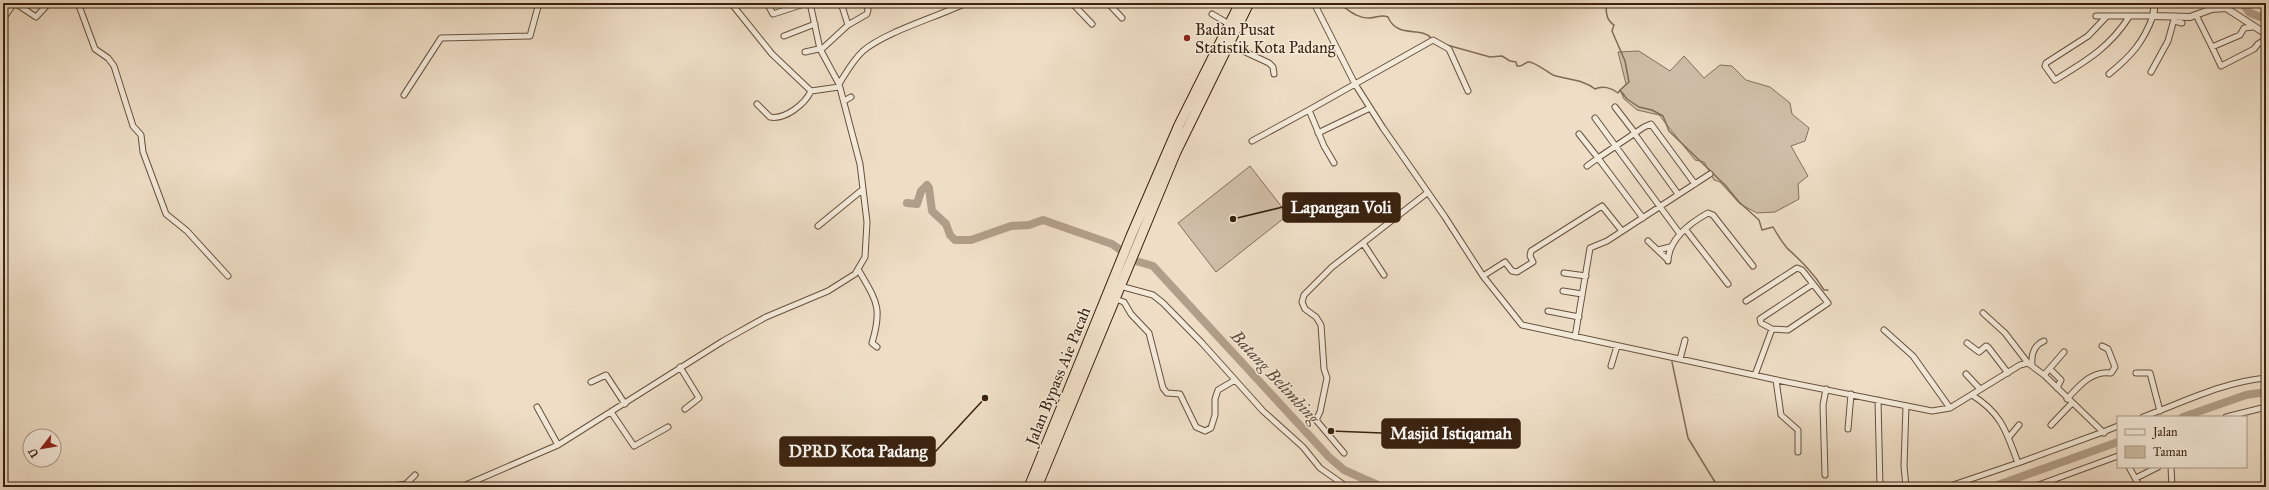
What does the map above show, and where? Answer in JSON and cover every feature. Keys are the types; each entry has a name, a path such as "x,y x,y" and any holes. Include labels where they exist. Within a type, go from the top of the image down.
{"highway":[{"path":"1119,281 1176,152 1228,44 1240,3"},
{"path":"1037,487 1115,299 1131,236 1179,125 1229,24 1249,3"},
{"name":"Jalan Bypass Aie Pacah","path":"1029,487 1119,281"}],"street":[{"path":"3,19 14,3 36,17 49,3"},
{"path":"78,3 95,49 108,58 114,66 133,126 140,133 143,152 166,214 187,231 228,276"},
{"path":"404,95 441,38 530,36 539,3"},
{"path":"731,3 772,54 812,91"},
{"path":"767,3 772,14 807,3"},
{"path":"462,487 558,445 625,404 680,367 754,324 843,283 864,262 867,235 860,164 839,85 820,48 810,3"},
{"path":"841,3 848,25"},
{"path":"757,104 770,117 778,117 801,104 812,91 839,85 854,61 867,48 881,39 954,6 966,3"},
{"path":"1072,3 1092,24"},
{"path":"1108,3 1122,18"},
{"path":"1314,3 1354,84 1483,276 1522,325 1776,380 1932,411 1950,408 2024,363 2030,364"},
{"path":"2109,74 2133,53 2146,33 2153,16 2155,3"},
{"path":"805,52 826,46 848,25 867,14 867,6"},
{"path":"2096,16 2153,16 2174,19 2196,15 2212,9 2226,8 2253,27 2266,34"},
{"path":"1212,14 1229,24"},
{"path":"2196,15 2221,66 2254,49 2258,44 2266,39"},
{"path":"2107,16 2088,36 2046,63 2045,66 2052,79 2057,79 2098,53 2116,36 2129,17"},
{"path":"2174,19 2182,23"},
{"path":"2151,72 2165,48 2174,19"},
{"path":"784,36 815,24"},
{"path":"2212,47 2240,35 2244,28 2253,27"},
{"path":"1252,141 1433,40 1449,49 1468,91"},
{"path":"1228,44 1269,63 1273,67 1274,74"},
{"path":"844,101 851,97"},
{"path":"1615,107 1678,194"},
{"path":"1318,133 1370,108"},
{"path":"1309,110 1318,133 1334,163"},
{"path":"1595,118 1661,206 1680,234"},
{"path":"1587,166 1634,133 1650,124 1695,184"},
{"path":"1579,134 1642,218"},
{"path":"1575,336 1590,248 1622,231 1710,174"},
{"path":"818,226 862,190"},
{"path":"1344,453 1316,420 1320,412 1327,378 1324,369 1322,330 1318,320 1304,309 1302,302 1308,290 1324,278 1332,267 1428,193"},
{"path":"1483,276 1505,262 1512,271 1517,272 1533,262 1530,254 1531,251 1602,206 1622,231"},
{"path":"1648,242 1668,260 1670,247 1680,234 1707,214 1710,214 1753,266"},
{"path":"1686,230 1728,284"},
{"path":"1363,242 1384,275"},
{"path":"1658,250 1670,247"},
{"path":"1746,301 1797,268 1802,270 1828,303 1788,330 1772,329 1762,323 1760,319 1813,284"},
{"path":"858,269 872,294 878,313 872,343 877,348"},
{"path":"1564,273 1586,276"},
{"path":"1119,281 1153,295 1202,343 1235,380 1320,468 1347,487"},
{"path":"1563,291 1582,294"},
{"path":"1115,299 1124,302 1130,314 1147,329 1163,388 1168,393 1180,394 1196,427 1204,431 1211,428 1215,415 1215,399 1218,390 1235,380"},
{"path":"1548,311 1579,317"},
{"path":"1983,312 2005,334 2030,364 2044,375 2072,404 2104,432"},
{"path":"1756,375 1772,329"},
{"path":"1884,330 1913,356 1950,408"},
{"path":"1680,359 1685,340"},
{"path":"1967,342 1979,352 1986,346 1988,347 1999,358 2008,373"},
{"path":"2030,364 2034,350 2039,343 2044,342"},
{"path":"1611,366 1617,346"},
{"path":"2067,399 2091,377 2102,372 2111,373 2115,367 2108,349 2102,346"},
{"path":"2044,375 2064,352"},
{"path":"680,367 699,398 685,409"},
{"path":"2050,369 2060,380 2057,388"},
{"path":"2136,373 2150,374 2160,411"},
{"path":"1966,374 1980,390"},
{"path":"591,382 606,375 625,404"},
{"path":"2146,416 2222,387 2239,382 2266,378"},
{"path":"1776,380 1781,415 1798,430 1798,452"},
{"path":"1825,475 1823,405 1826,389"},
{"path":"1848,429 1851,394"},
{"path":"1972,395 1996,414 2009,437 2018,463"},
{"path":"1878,400 1880,487"},
{"path":"2051,425 2072,404"},
{"path":"1906,406 1904,466 1906,487"},
{"path":"537,407 558,445"},
{"path":"2230,416 2266,407"},
{"path":"611,412 634,446 668,427"},
{"path":"2009,437 2019,424"},
{"path":"1947,487 2018,463 2117,426"},
{"path":"2033,487 2117,456"},
{"path":"2130,468 2140,487"},
{"path":"2136,478 2156,468"},
{"path":"2171,468 2172,487"},
{"path":"385,487 406,484 415,475"}],"green space":[{"path":"1639,51 1670,71 1684,56 1704,78 1720,65 1732,66 1746,80 1770,87 1790,103 1792,114 1809,128 1805,141 1791,146 1808,176 1798,184 1799,199 1775,212 1757,213 1740,204 1720,182 1714,180 1704,162 1695,160 1659,115 1637,110 1624,99 1620,90 1626,84 1618,52"},
{"path":"1250,166 1288,215 1216,272 1178,223"}],"waterway":[{"path":"1606,3 1607,16 1609,21 1614,25 1612,31 1625,61 1629,82 1620,90"},
{"path":"2242,3 2250,13 2266,19"},
{"path":"1341,5 1361,17 1388,17 1392,24 1397,28 1421,33 1431,38"},
{"path":"1447,45 1490,57 1502,56 1510,61 1516,62 1517,66 1531,62 1553,75 1580,81 1595,89 1601,87 1607,88 1618,93 1620,90 1627,99 1639,107 1652,110 1663,116 1669,131 1725,185 1739,202 1759,220 1762,230 1773,227 1787,248 1812,273 1824,290 1828,290"},
{"name":"Batang Belimbing","path":"907,203 917,204 921,191 927,185 929,188 932,211 946,224 950,235 955,240 971,240 1011,226 1029,225 1043,220 1112,244 1136,261 1153,266 1329,457 1344,470 1382,487"},
{"path":"1672,362 1688,438 1718,487"},
{"path":"2186,416 2246,395 2266,392"},
{"path":"1992,487 2117,442"}],"place":[{"name":"Badan Pusat Statistik Kota Padang","path":"1187,38"},
{"name":"Lapangan Voli","path":"1233,219"},
{"name":"DPRD Kota Padang","path":"985,398"},
{"name":"Masjid Istiqamah","path":"1331,431"}]}
